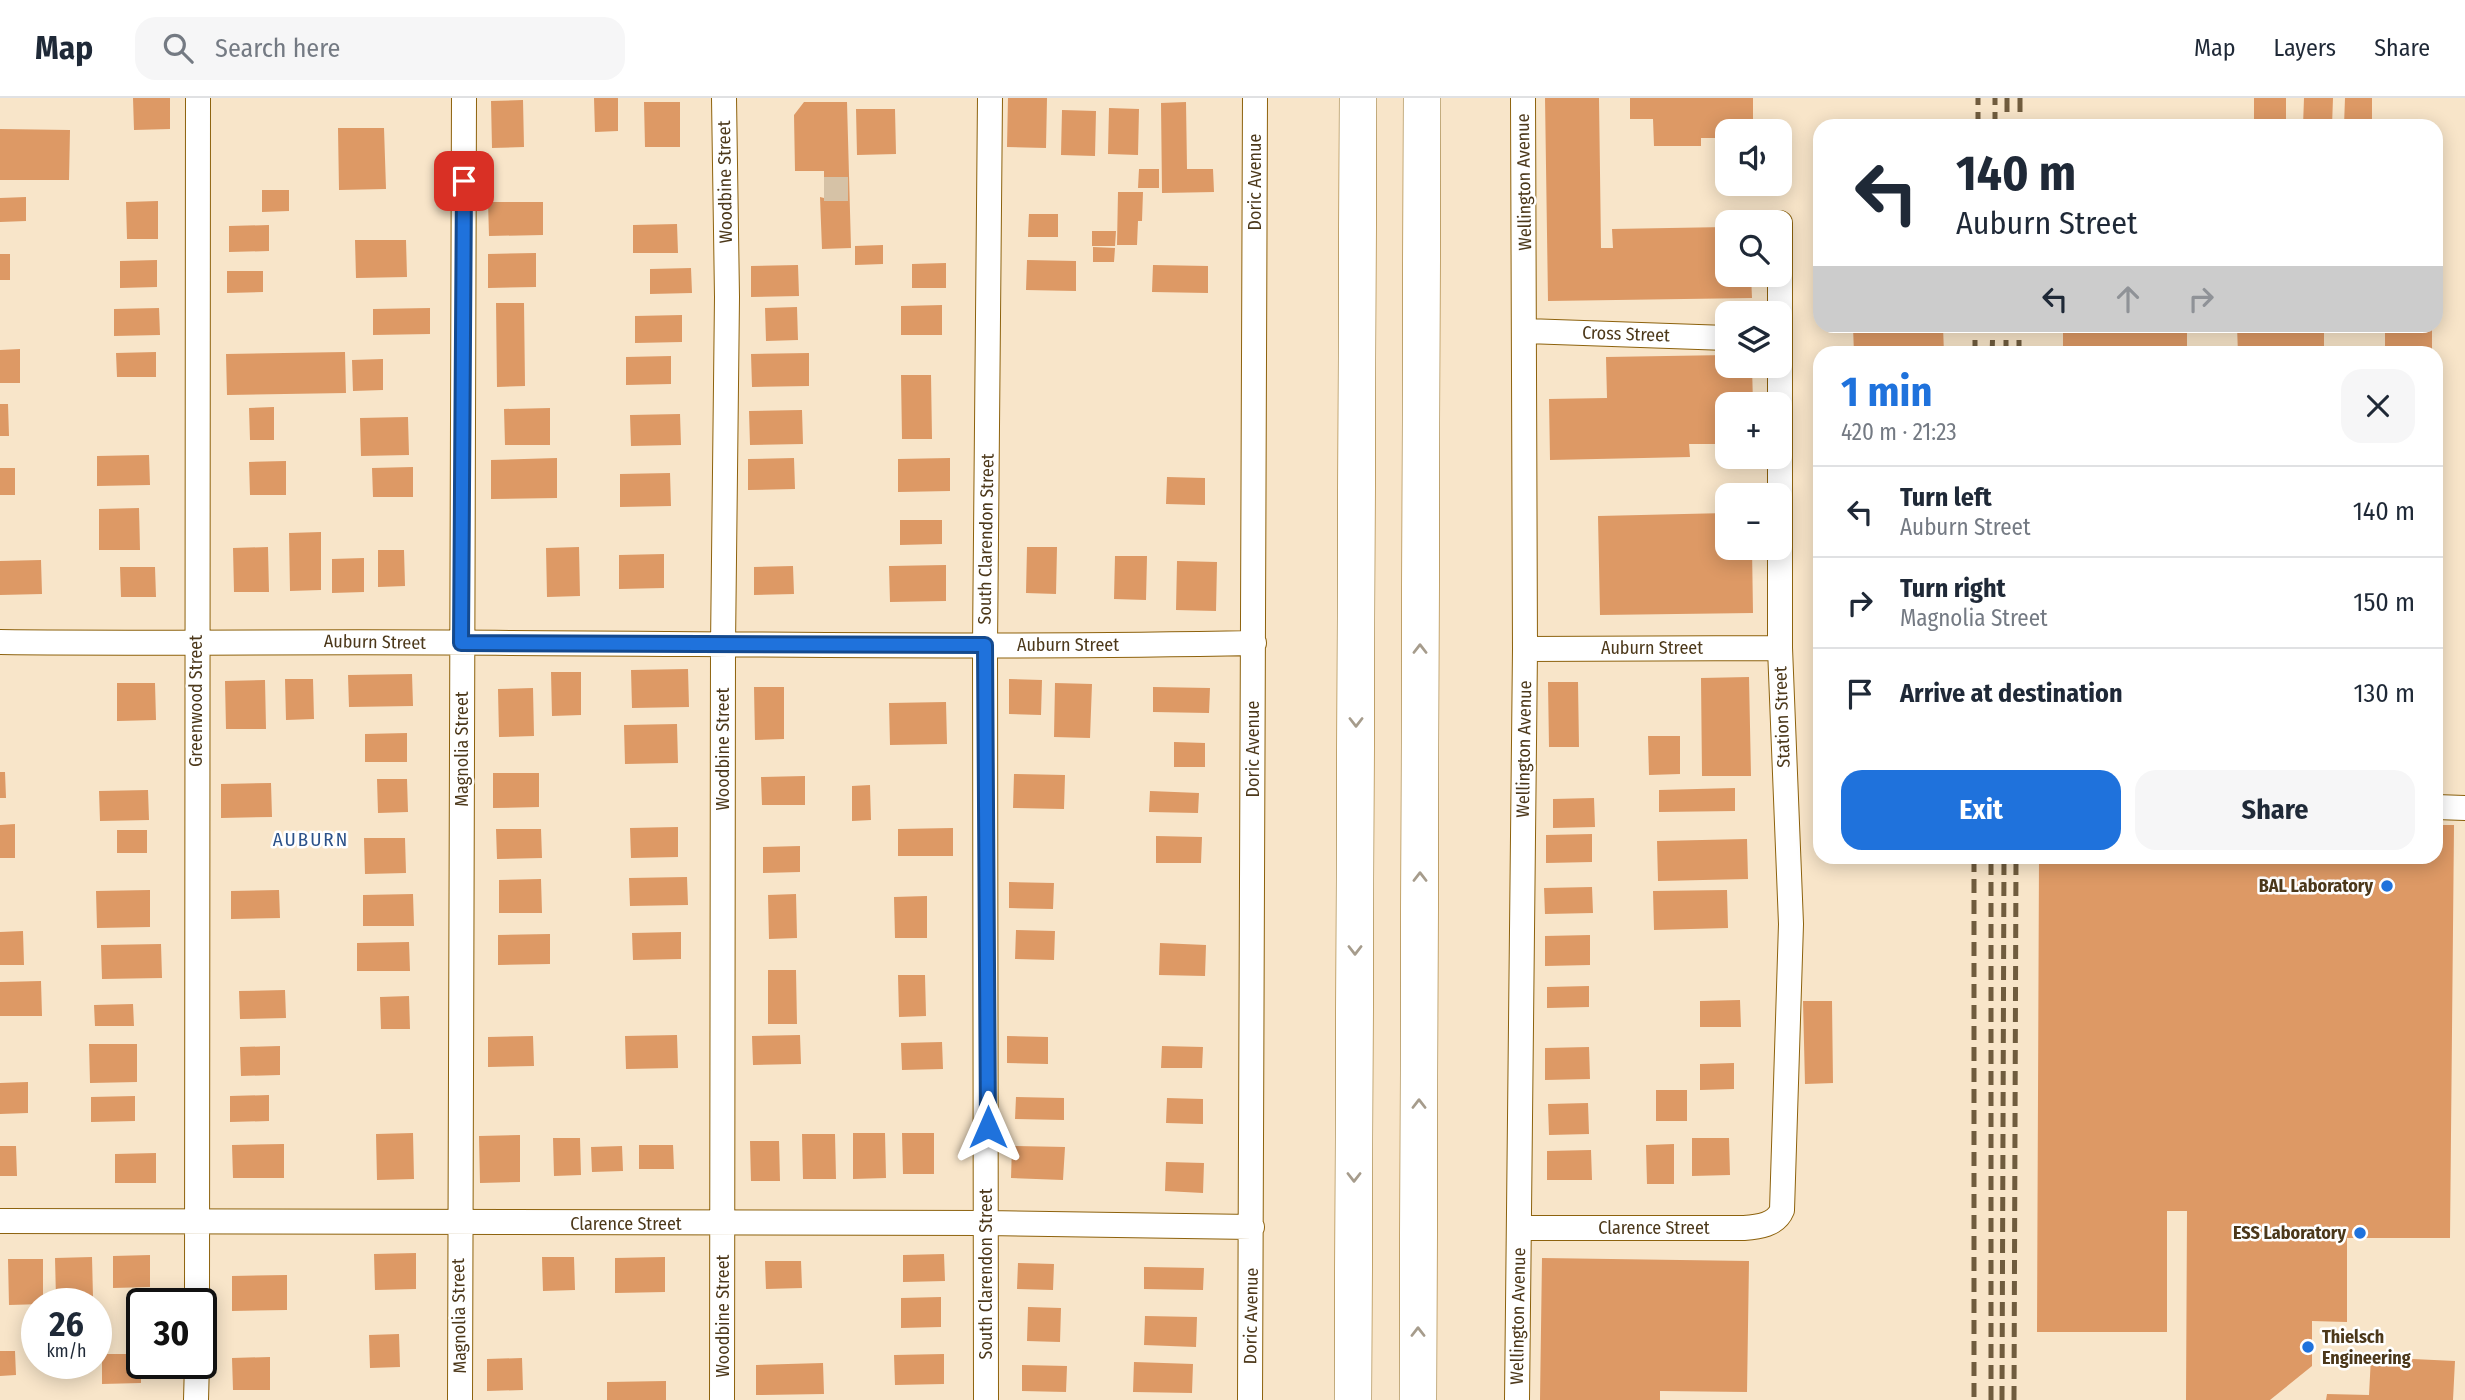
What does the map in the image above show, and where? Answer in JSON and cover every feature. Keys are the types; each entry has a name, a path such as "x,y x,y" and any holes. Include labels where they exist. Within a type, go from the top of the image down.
{"highway":[{"path":"1332,98 1357,654"},
{"path":"1353,1400 1358,98"},
{"path":"1418,1400 1423,98"}],"street":[{"name":"Greenwood Street","path":"197,1288 196,642 200,376 198,98"},
{"name":"Magnolia Street","path":"460,1400 458,1223 464,938 461,643 464,98"},
{"name":"Woodbine Street","path":"722,1400 723,646 727,297 724,98"},
{"name":"South Clarendon Street","path":"986,1400 985,645 990,98"},
{"name":"Doric Avenue","path":"1250,1400 1255,98"},
{"name":"Wellington Avenue","path":"1517,1400 1525,649 1526,331 1523,98"},
{"name":"Cross Street","path":"1526,331 1715,338"},
{"name":"Station Street","path":"1780,378 1780,648 1791,924 1782,1210"},
{"name":"Auburn Street","path":"0,642 723,646 1254,643"},
{"name":"Auburn Street","path":"1525,649 1780,648"},
{"path":"2443,807 2465,808"},
{"name":"Clarence Street","path":"1519,1228 1744,1228 1769,1223 1779,1217 1782,1210"},
{"name":"Clarence Street","path":"0,1222 986,1223 1252,1227"},
{"path":"197,1379 197,1400"}],"building":[{"path":"133,98 170,98 170,129 134,130"},
{"path":"594,98 618,98 618,131 595,132"},
{"path":"1008,98 1047,98 1046,148 1007,147"},
{"path":"1545,98 1599,98 1601,248 1613,248 1612,229 1715,227 1715,287 1752,287 1752,298 1548,301"},
{"path":"1630,98 1753,98 1753,119 1715,119 1715,138 1701,138 1701,146 1654,146 1653,119 1630,119"},
{"path":"2254,98 2286,98 2286,119 2254,119"},
{"path":"2304,98 2333,98 2332,119 2303,119"},
{"path":"2345,98 2372,98 2372,119 2344,119"},
{"path":"523,100 524,147 492,148 491,101"},
{"path":"644,102 680,102 680,147 645,147"},
{"path":"804,102 847,102 851,248 822,249 820,197 824,198 824,171 795,171 794,115"},
{"path":"1186,102 1187,169 1213,169 1214,192 1162,193 1161,103"},
{"path":"1109,108 1139,109 1138,155 1108,154"},
{"path":"856,109 895,109 896,154 857,155"},
{"path":"1062,110 1096,111 1095,156 1061,155"},
{"path":"338,128 384,128 386,189 339,190"},
{"path":"0,129 70,130 69,180 0,180"},
{"path":"1139,169 1159,169 1159,188 1138,188"},
{"path":"262,190 289,190 289,211 262,212"},
{"path":"1118,192 1143,192 1142,221 1138,221 1137,245 1117,245"},
{"path":"26,197 26,221 0,222 0,198"},
{"path":"158,201 158,239 127,239 126,202"},
{"path":"488,202 543,202 543,235 489,236"},
{"path":"1029,214 1058,214 1058,237 1028,237"},
{"path":"677,224 678,253 633,253 633,225"},
{"path":"269,225 269,251 229,252 229,226"},
{"path":"1092,231 1116,231 1115,246 1092,246"},
{"path":"355,240 406,240 407,277 356,278"},
{"path":"883,245 883,264 855,265 855,246"},
{"path":"1093,247 1115,248 1114,262 1093,262"},
{"path":"536,253 536,287 488,288 488,254"},
{"path":"0,254 10,254 10,280 0,280"},
{"path":"157,260 157,287 120,288 120,261"},
{"path":"1027,260 1076,261 1076,291 1026,290"},
{"path":"946,263 946,288 912,288 912,264"},
{"path":"798,265 799,296 751,297 751,266"},
{"path":"1153,265 1208,266 1208,293 1152,292"},
{"path":"691,268 692,293 650,294 650,269"},
{"path":"227,271 263,271 263,292 227,293"},
{"path":"496,303 524,303 525,386 497,387"},
{"path":"942,305 942,335 901,335 901,306"},
{"path":"797,307 798,340 766,341 765,308"},
{"path":"159,308 160,335 114,336 114,309"},
{"path":"430,308 430,334 373,335 373,309"},
{"path":"682,315 682,342 635,343 635,316"},
{"path":"1853,333 1943,333 1944,346 1854,346"},
{"path":"2063,333 2187,333 2187,346 2063,346"},
{"path":"2237,333 2324,333 2324,346 2238,346"},
{"path":"2385,333 2432,333 2432,346 2385,346"},
{"path":"20,349 20,383 0,383 0,350"},
{"path":"156,352 156,377 117,377 116,353"},
{"path":"345,352 346,393 227,395 226,354"},
{"path":"809,353 809,386 752,387 751,354"},
{"path":"1715,355 1715,378 1752,378 1753,392 1715,392 1715,444 1689,444 1690,457 1550,460 1549,399 1607,398 1606,357"},
{"path":"671,356 671,384 626,385 626,357"},
{"path":"383,359 383,390 353,391 352,360"},
{"path":"901,375 931,375 932,439 902,439"},
{"path":"0,404 8,404 9,436 0,436"},
{"path":"274,407 274,440 250,440 249,408"},
{"path":"550,408 550,445 505,445 504,409"},
{"path":"802,410 803,444 750,445 749,411"},
{"path":"680,414 681,445 631,446 630,415"},
{"path":"408,417 409,455 361,456 360,418"},
{"path":"149,455 150,485 97,486 97,456"},
{"path":"557,458 557,498 491,499 491,460"},
{"path":"794,458 795,489 748,490 748,459"},
{"path":"950,458 950,491 898,492 898,459"},
{"path":"286,461 286,495 250,495 249,462"},
{"path":"413,467 413,497 373,497 372,468"},
{"path":"0,468 15,468 15,495 0,495"},
{"path":"670,473 671,506 620,507 620,474"},
{"path":"1167,477 1205,478 1205,505 1166,504"},
{"path":"139,508 140,550 99,550 99,509"},
{"path":"1715,513 1715,560 1752,560 1753,613 1600,615 1598,516"},
{"path":"900,520 942,520 942,544 900,545"},
{"path":"321,532 321,590 290,591 289,533"},
{"path":"268,547 269,592 234,592 233,548"},
{"path":"579,547 580,596 547,597 546,548"},
{"path":"1027,547 1057,547 1056,594 1026,593"},
{"path":"378,550 404,550 405,586 378,587"},
{"path":"664,554 664,588 619,589 619,555"},
{"path":"1115,556 1147,556 1146,600 1114,599"},
{"path":"364,558 364,592 332,593 332,559"},
{"path":"41,560 42,594 0,595 0,561"},
{"path":"1177,561 1217,562 1216,611 1176,610"},
{"path":"946,565 946,601 890,602 889,566"},
{"path":"793,566 794,594 754,595 754,567"},
{"path":"120,567 155,567 156,597 121,597"},
{"path":"688,669 689,707 632,708 631,670"},
{"path":"551,672 581,672 581,715 552,716"},
{"path":"412,674 413,706 349,707 348,675"},
{"path":"1749,677 1751,776 1702,776 1701,678"},
{"path":"285,679 313,679 314,719 286,720"},
{"path":"1009,679 1042,680 1041,715 1009,714"},
{"path":"265,680 266,729 226,729 225,681"},
{"path":"1548,682 1578,682 1579,747 1549,747"},
{"path":"117,683 155,683 156,720 117,721"},
{"path":"1055,683 1092,684 1090,738 1054,737"},
{"path":"754,687 784,687 784,739 755,740"},
{"path":"1153,687 1210,688 1209,713 1153,712"},
{"path":"533,688 534,736 499,737 498,689"},
{"path":"946,702 947,744 890,745 889,703"},
{"path":"677,724 678,763 625,764 624,725"},
{"path":"407,733 407,762 365,762 365,734"},
{"path":"1648,736 1680,736 1680,774 1649,775"},
{"path":"1174,742 1205,743 1205,767 1174,767"},
{"path":"0,772 5,772 6,798 0,798"},
{"path":"493,773 539,773 539,807 493,808"},
{"path":"1014,774 1065,775 1064,809 1013,808"},
{"path":"805,776 805,805 762,805 761,777"},
{"path":"377,779 407,779 408,812 378,813"},
{"path":"271,783 272,817 221,818 221,784"},
{"path":"870,785 871,820 852,821 852,786"},
{"path":"1735,788 1735,811 1659,812 1659,790"},
{"path":"148,790 149,820 100,821 99,791"},
{"path":"1150,791 1199,793 1198,813 1149,812"},
{"path":"1594,798 1595,827 1553,828 1553,799"},
{"path":"15,824 15,858 0,858 0,825"},
{"path":"2443,825 2454,825 2450,1238 2347,1238 2347,1322 2312,1321 2312,1366 2270,1400 2186,1400 2187,1211 2167,1211 2167,1332 2037,1332 2039,864 2443,864"},
{"path":"678,827 678,857 631,858 630,828"},
{"path":"953,828 953,856 898,856 898,829"},
{"path":"496,829 541,829 542,858 497,859"},
{"path":"117,830 147,830 147,853 117,853"},
{"path":"1592,834 1592,862 1546,863 1546,835"},
{"path":"1156,836 1202,837 1201,863 1156,863"},
{"path":"364,838 405,838 406,873 365,874"},
{"path":"1747,839 1748,879 1658,881 1657,841"},
{"path":"800,846 800,872 763,873 763,847"},
{"path":"687,877 688,905 630,906 629,878"},
{"path":"541,879 542,913 499,913 499,880"},
{"path":"1009,882 1054,883 1053,909 1009,908"},
{"path":"1592,887 1593,913 1545,914 1544,888"},
{"path":"150,890 150,927 97,928 96,891"},
{"path":"279,890 280,918 231,919 231,891"},
{"path":"1727,890 1728,928 1654,930 1653,891"},
{"path":"413,894 414,926 363,926 363,895"},
{"path":"796,894 797,938 769,939 768,895"},
{"path":"927,896 927,938 895,938 894,897"},
{"path":"1016,930 1055,931 1054,960 1015,959"},
{"path":"23,931 24,965 0,965 0,932"},
{"path":"681,932 681,959 633,960 632,933"},
{"path":"550,934 550,964 498,965 498,935"},
{"path":"1590,935 1590,965 1545,966 1545,936"},
{"path":"409,942 410,971 357,971 357,943"},
{"path":"1160,943 1206,945 1205,976 1159,975"},
{"path":"161,944 162,978 102,979 101,945"},
{"path":"768,970 796,970 797,1024 768,1024"},
{"path":"898,975 925,975 926,1016 899,1017"},
{"path":"41,981 42,1016 0,1016 0,982"},
{"path":"1589,986 1589,1007 1547,1008 1547,987"},
{"path":"285,990 286,1018 240,1019 239,991"},
{"path":"409,996 410,1029 381,1029 380,997"},
{"path":"1740,1000 1741,1027 1700,1027 1700,1001"},
{"path":"1803,1001 1832,1001 1833,1083 1805,1084"},
{"path":"133,1004 134,1026 95,1026 94,1005"},
{"path":"677,1035 678,1068 626,1069 625,1036"},
{"path":"800,1035 801,1064 753,1065 752,1036"},
{"path":"533,1036 534,1066 488,1067 488,1037"},
{"path":"1007,1036 1048,1037 1048,1064 1007,1063"},
{"path":"942,1042 943,1069 902,1070 901,1043"},
{"path":"89,1044 137,1044 137,1082 90,1083"},
{"path":"280,1046 280,1075 241,1076 240,1047"},
{"path":"1162,1046 1203,1047 1202,1068 1161,1068"},
{"path":"1589,1047 1590,1079 1545,1080 1545,1048"},
{"path":"1734,1063 1734,1089 1700,1090 1700,1064"},
{"path":"28,1082 28,1113 0,1114 0,1083"},
{"path":"1656,1090 1687,1090 1687,1121 1656,1121"},
{"path":"269,1095 269,1121 230,1122 230,1096"},
{"path":"135,1096 135,1121 91,1122 91,1097"},
{"path":"1016,1097 1064,1098 1064,1120 1015,1119"},
{"path":"1167,1098 1203,1099 1203,1124 1166,1123"},
{"path":"1588,1103 1589,1134 1549,1135 1548,1104"},
{"path":"413,1133 414,1179 377,1180 376,1134"},
{"path":"853,1133 885,1133 886,1178 853,1179"},
{"path":"902,1133 934,1133 934,1174 903,1174"},
{"path":"802,1134 835,1134 836,1179 803,1179"},
{"path":"520,1135 520,1182 480,1183 479,1136"},
{"path":"553,1138 580,1138 581,1175 554,1176"},
{"path":"1692,1138 1729,1138 1730,1175 1692,1176"},
{"path":"750,1141 779,1141 780,1181 751,1181"},
{"path":"284,1144 284,1178 233,1178 232,1145"},
{"path":"1674,1144 1674,1184 1647,1184 1646,1145"},
{"path":"639,1145 673,1145 674,1169 639,1169"},
{"path":"0,1146 16,1146 17,1176 0,1176"},
{"path":"622,1146 623,1171 592,1172 591,1147"},
{"path":"1012,1146 1065,1147 1063,1180 1011,1178"},
{"path":"1591,1150 1592,1180 1547,1180 1547,1151"},
{"path":"156,1153 156,1183 115,1183 115,1154"},
{"path":"1166,1162 1204,1163 1203,1193 1165,1191"},
{"path":"416,1253 416,1289 375,1290 374,1254"},
{"path":"944,1254 945,1281 903,1282 903,1255"},
{"path":"150,1255 150,1287 113,1288 113,1256"},
{"path":"92,1257 93,1288 56,1288 55,1258"},
{"path":"542,1257 574,1257 575,1290 543,1291"},
{"path":"665,1257 665,1292 615,1293 615,1258"},
{"path":"1542,1258 1749,1261 1747,1392 1660,1391 1660,1400 1540,1400"},
{"path":"8,1259 43,1259 43,1288 21,1288 21,1305 9,1305"},
{"path":"765,1261 801,1261 802,1288 766,1289"},
{"path":"1018,1263 1054,1264 1053,1290 1017,1289"},
{"path":"1144,1267 1204,1268 1203,1290 1144,1289"},
{"path":"287,1275 287,1310 232,1311 232,1276"},
{"path":"941,1297 941,1327 901,1328 901,1298"},
{"path":"1028,1307 1061,1308 1060,1342 1027,1341"},
{"path":"1145,1316 1197,1317 1196,1347 1144,1345"},
{"path":"399,1334 400,1367 370,1368 369,1335"},
{"path":"0,1351 15,1351 16,1375 0,1376"},
{"path":"112,1354 126,1354 126,1379 141,1379 141,1383 102,1384 102,1379 112,1379"},
{"path":"944,1354 944,1384 895,1385 894,1355"},
{"path":"270,1357 270,1390 233,1390 232,1358"},
{"path":"2371,1357 2455,1361 2453,1400 2326,1400 2327,1394 2369,1395"},
{"path":"522,1358 523,1390 487,1391 487,1359"},
{"path":"1134,1362 1193,1364 1192,1393 1133,1392"},
{"path":"823,1363 824,1394 756,1395 756,1365"},
{"path":"1022,1365 1067,1366 1066,1392 1022,1391"},
{"path":"666,1381 666,1400 607,1400 607,1382"}],"tunnel":[{"path":"824,189 848,189"}],"railway":[{"path":"1978,98 1978,119"},
{"path":"1995,98 1995,119"},
{"path":"2007,98 2007,119"},
{"path":"2020,98 2020,119"},
{"path":"1975,333 1975,346"},
{"path":"1992,346 1993,333"},
{"path":"2006,333 2006,346"},
{"path":"2019,333 2019,346"},
{"path":"1974,864 1974,1400"},
{"path":"1991,864 1991,1400"},
{"path":"2002,1400 2004,864"},
{"path":"2014,1400 2016,864"}],"place":[{"name":"BAL Laboratory","path":"2387,886"},
{"name":"ESS Laboratory","path":"2360,1233"},
{"name":"Thielsch Engineering","path":"2308,1347"}],"district":[{"name":"AUBURN","path":"311,839"}],"route":[{"path":"464,181 461,643 666,646 985,645 988,1127"}]}
